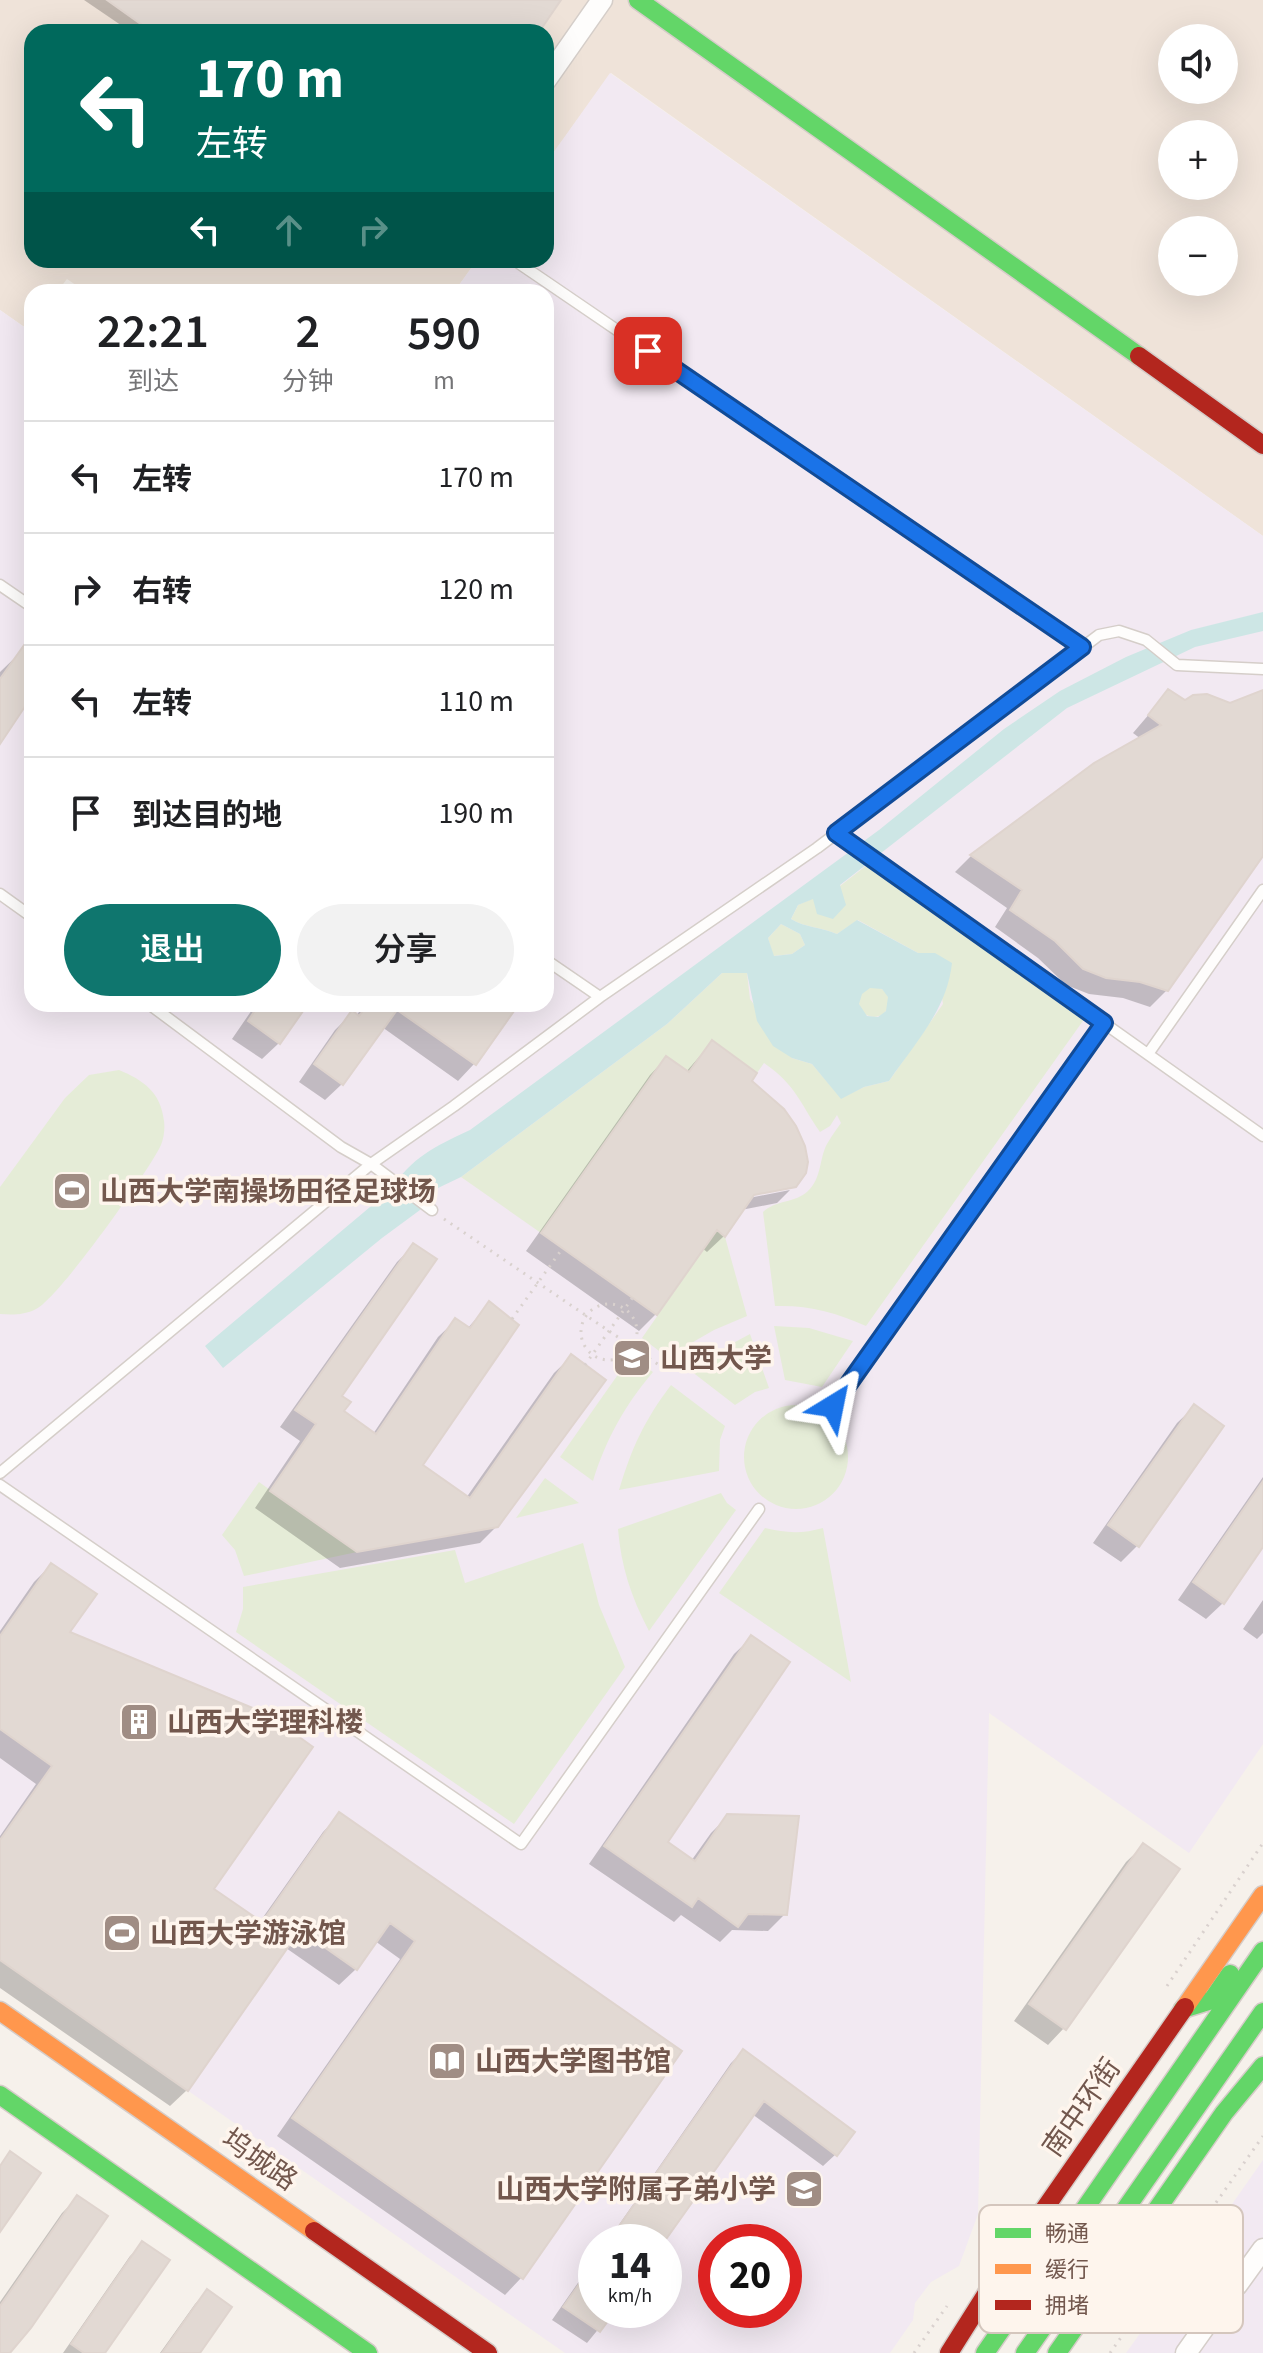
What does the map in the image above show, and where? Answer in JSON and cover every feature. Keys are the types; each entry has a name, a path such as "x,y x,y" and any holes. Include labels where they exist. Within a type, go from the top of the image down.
{"main road":[{"path":"638,0 1263,445"},
{"name":"南中环街","path":"1047,2205 1263,1895"},
{"path":"1183,2009 1212,2000 1263,1926"},
{"path":"1087,2205 1263,1951"},
{"name":"坞城路","path":"0,2011 488,2353"},
{"path":"1128,2205 1263,2012"},
{"path":"1160,2205 1224,2113 1263,2049"},
{"path":"1224,2113 1263,2066"},
{"path":"0,2095 368,2353"},
{"name":"南中环街","path":"949,2353 979,2306"},
{"path":"985,2353 999,2333"},
{"path":"1025,2353 1039,2333"},
{"path":"1057,2353 1071,2333"}],"street":[{"path":"554,69 602,0"},
{"path":"1243,2277 1263,2249"},
{"path":"1186,2353 1200,2333"}],"lane":[{"path":"526,268 549,284"},
{"path":"554,287 1082,647"},
{"path":"0,585 24,602"},
{"path":"0,1473 371,1164 600,997 836,833 1099,635 1119,631 1146,640 1177,665 1263,669"},
{"path":"836,833 1263,1136"},
{"path":"1148,1054 1263,890"},
{"path":"0,894 24,911"},
{"path":"554,965 600,997"},
{"path":"160,1012 341,1147 371,1164 432,1210"},
{"path":"833,1406 1104,1023"},
{"path":"0,1485 521,1844 759,1509"}],"path":[{"path":"432,1210 659,1365"},
{"path":"512,1319 562,1249"},
{"path":"585,1365 633,1297"},
{"path":"609,1304 624,1309 636,1323 638,1331 630,1351 614,1360 604,1360 592,1354 582,1336 586,1317 597,1307 609,1304"},
{"path":"1214,2205 1263,2136"},
{"path":"1110,2353 1124,2333"}],"shaded area":[{"path":"0,0 1263,0 1263,536 611,73 554,152 554,24 24,24 24,268 471,268 460,284 74,284 67,279 63,284 24,284 24,327 0,310"},
{"name":"山西大学","path":"610,73 1263,536 1263,1744 1189,1853 989,1713 978,2214 959,2266 931,2282 915,2303 913,2320 890,2353 565,2353 0,1960 0,310 24,327 24,1012 554,1012 554,284 460,284 471,268 554,268 554,152"},
{"path":"1263,2160 1263,2353 1126,2353 1140,2333 1243,2333 1243,2205 1231,2205"}],"green space":[{"path":"867,865 1085,1018 866,1326 822,1310 775,1306 763,1212 773,1205 798,1198 813,1186 827,1144 841,1123 837,1115 830,1126 820,1132 791,1087 775,1071 764,1063 757,1073 712,1040 689,1072 666,1056 541,1233 461,1177 667,1024 722,973 747,973 750,999 792,1058 812,1064 841,1098 864,1087 889,1081 943,1004 935,953 918,953 858,920 837,934 791,919 798,905 840,886"},
{"path":"781,924 800,934 805,945 792,954 773,956 768,938"},
{"path":"874,987 880,988 888,996 888,1008 880,1016 874,1017 868,1016 860,1008 859,1002 860,996 868,988"},
{"path":"119,1070 143,1083 159,1102 164,1124 161,1145 102,1233 47,1300 27,1312 0,1314 0,1187 65,1098 89,1075"},
{"path":"717,1230 725,1237 747,1316 714,1330 667,1357 642,1338"},
{"path":"774,1326 809,1328 853,1341 822,1387 785,1380"},
{"path":"750,1334 769,1388 755,1392 735,1405 687,1368"},
{"path":"631,1356 653,1372 617,1423 593,1481 560,1457"},
{"path":"671,1385 725,1426 720,1440 719,1471 619,1490 640,1435"},
{"path":"796,1405 816,1409 833,1420 844,1437 848,1457 844,1477 833,1494 816,1505 796,1509 776,1505 759,1494 748,1477 744,1457 748,1437 759,1420 776,1409"},
{"path":"545,1478 579,1503 516,1518"},
{"path":"259,1482 357,1552 244,1576 235,1550 222,1535"},
{"path":"721,1493 736,1510 649,1631 628,1581 618,1529"},
{"path":"765,1528 794,1532 823,1528 851,1682 719,1593"},
{"path":"583,1543 599,1605 625,1667 514,1824 236,1632 243,1609 243,1587 455,1550 465,1583"}],"water":[{"path":"1263,612 1263,631 1195,647 1067,708 840,885 846,905 833,919 817,914 813,899 798,905 791,919 802,924 837,934 857,920 918,953 935,953 952,963 937,1011 889,1081 864,1087 841,1099 812,1064 792,1058 773,1046 757,1021 747,973 722,973 667,1024 461,1177 438,1188 420,1210 223,1368 205,1346 389,1191 416,1161 470,1130 879,830 1004,729 1060,691 1126,657 1191,630","holes":["781,924 800,934 805,945 792,954 774,956 768,938","870,988 882,989 888,997 886,1011 878,1017 867,1016 859,1004 862,994"]}],"building":[{"path":"107,0 561,0 544,24 141,24"},
{"path":"24,645 24,708 0,744 0,679"},
{"path":"1168,689 1185,700 1193,695 1207,694 1230,703 1263,690 1263,856 1168,991 1140,982 1106,978 1083,969 1055,941 1010,910 1022,890 970,855 1094,763 1161,725 1148,715"},
{"path":"254,1012 302,1012 280,1044 248,1021"},
{"path":"351,1012 359,1016 362,1012 396,1012 343,1085 314,1064"},
{"path":"400,1012 513,1012 476,1065"},
{"path":"712,1040 757,1073 752,1081 784,1109 805,1146 808,1162 806,1173 796,1187 754,1195 725,1237 717,1230 657,1315 541,1233 666,1056 689,1072"},
{"path":"413,1243 437,1259 342,1396 351,1402 344,1411 376,1434 455,1318 470,1328 489,1301 519,1325 423,1465 470,1498 571,1354 606,1380 498,1527 357,1552 270,1491 316,1424 295,1410"},
{"path":"1194,1404 1224,1426 1139,1547 1108,1525"},
{"path":"1263,1481 1263,1547 1224,1604 1193,1582"},
{"path":"51,1563 97,1594 70,1632 267,1714 313,1747 214,1889 262,1922 339,1812 682,2051 523,2279 292,2118 415,1941 390,1923 357,1970 300,1930 188,2091 0,1960 0,1840 52,1766 0,1729 0,1636"},
{"path":"751,1635 790,1662 668,1842 695,1861 727,1814 799,1816 787,1915 748,1914 738,1927 698,1898 692,1907 604,1846"},
{"path":"1143,1843 1180,1869 1066,2030 1029,2004"},
{"name":"山西大学附属子弟小学","path":"743,2049 855,2132 837,2156 764,2101 677,2224 621,2224"},
{"path":"10,2151 41,2173 0,2232 0,2166"},
{"path":"77,2195 108,2216 31,2328 10,2353 0,2353 0,2306"},
{"path":"142,2241 170,2260 105,2353 84,2353 71,2344"},
{"path":"578,2286 578,2317 563,2307"},
{"path":"207,2289 232,2307 200,2353 162,2353"}],"traffic: fast":[{"path":"638,0 1139,356"},
{"path":"1087,2205 1263,1951"},
{"path":"1183,2009 1212,2000 1230,1974"},
{"path":"1128,2205 1263,2012"},
{"path":"1160,2205 1224,2113 1263,2066"},
{"path":"0,2095 368,2353"},
{"path":"985,2353 999,2333"},
{"path":"1025,2353 1039,2333"},
{"path":"1057,2353 1071,2333"}],"traffic: slow":[{"path":"1185,2007 1263,1895"},
{"path":"0,2011 314,2231"}],"traffic: jam":[{"path":"1139,356 1263,445"},
{"path":"1047,2205 1185,2007"},
{"path":"314,2231 488,2353"},
{"path":"949,2353 979,2306"}],"place":[{"name":"山西大学南操场田径足球场","path":"72,1191"},
{"name":"山西大学","path":"632,1358"},
{"name":"山西大学理科楼","path":"139,1722"},
{"name":"山西大学游泳馆","path":"122,1933"},
{"name":"山西大学图书馆","path":"447,2061"},
{"name":"山西大学附属子弟小学","path":"804,2189"}],"route":[{"path":"648,351 1082,647 836,833 1104,1023 833,1406"}]}
